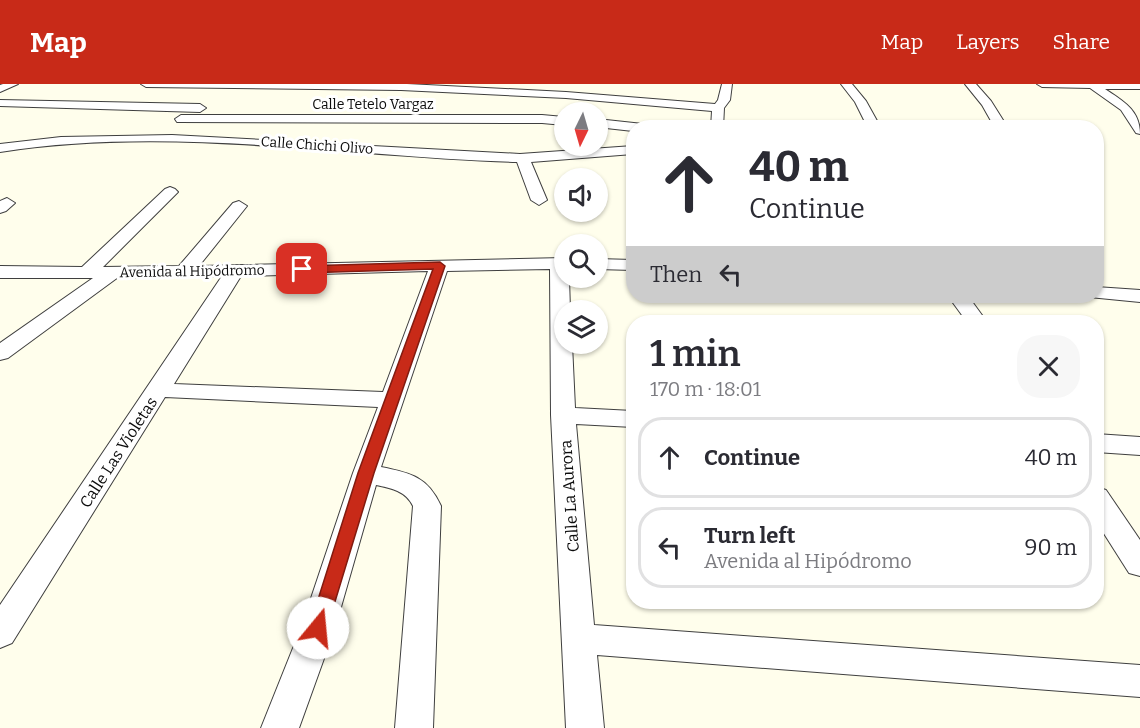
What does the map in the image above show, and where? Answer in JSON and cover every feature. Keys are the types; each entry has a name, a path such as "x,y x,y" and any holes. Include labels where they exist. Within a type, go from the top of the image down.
{"street":[{"path":"0,89 13,84"},
{"path":"146,84 402,85 566,95 718,108"},
{"path":"566,95 581,84"},
{"path":"717,120 718,108 724,100 727,84"},
{"path":"846,84 860,101 871,120"},
{"path":"970,84 987,103 997,120"},
{"path":"1042,84 1140,86"},
{"path":"156,138 181,119 237,85"},
{"path":"378,119 402,85"},
{"path":"1092,85 1125,108 1140,130"},
{"path":"0,103 209,103"},
{"path":"1125,108 1140,109"},
{"name":"Calle Tetelo Vargaz","path":"181,119 554,121"},
{"path":"608,124 626,126"},
{"name":"Calle Chichi Olivo","path":"0,148 48,140 156,138 244,140 522,158 626,150"},
{"path":"522,158 539,200"},
{"path":"87,273 170,192"},
{"path":"185,271 239,206"},
{"name":"Avenida al Hipódromo","path":"0,272 113,273 554,263"},
{"path":"608,264 626,265"},
{"path":"280,728 318,628 366,473 440,266"},
{"name":"Calle Las Violetas","path":"0,633 235,270"},
{"path":"2,350 113,273"},
{"path":"1104,278 1140,279"},
{"name":"Calle La Aurora","path":"561,288 563,415 585,728"},
{"path":"1104,294 1140,296"},
{"path":"962,303 972,315"},
{"path":"158,390 392,400"},
{"path":"563,415 626,419"},
{"path":"1104,444 1140,446"},
{"path":"366,473 412,486 423,494 427,506 414,728"},
{"path":"1104,509 1140,564"},
{"path":"578,639 1140,681"}],"route":[{"path":"302,269 440,266 366,473 318,628"}]}
